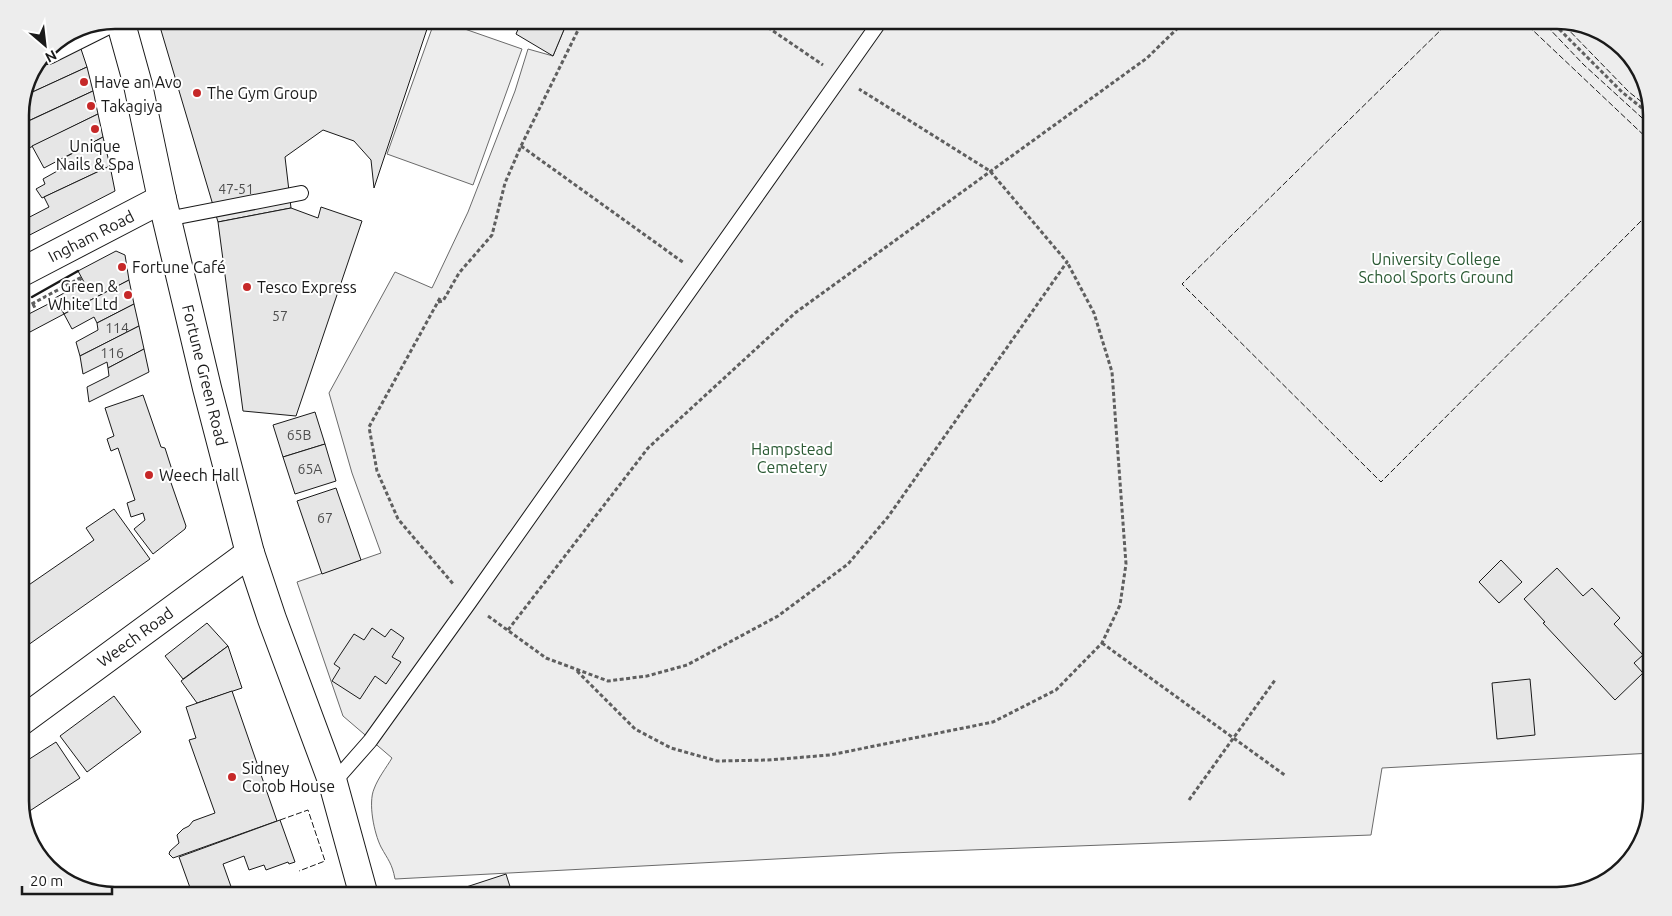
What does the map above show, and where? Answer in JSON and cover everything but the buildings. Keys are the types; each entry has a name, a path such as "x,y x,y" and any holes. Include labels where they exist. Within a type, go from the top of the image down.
{"main road":[{"name":"Fortune Green Road","path":"122,29 138,85 164,209 207,388 250,553 272,619 333,783 362,887"},
{"name":"Ingham Road","path":"29,269 164,209"},
{"name":"Weech Road","path":"29,715 250,553"}],"lane":[{"path":"333,783 370,740 469,603 875,29"},
{"path":"164,209 301,193"}],"path":[{"path":"579,29 505,182 492,235 458,273 443,301 439,300 369,427 377,471 398,519 469,603 546,658 608,681 647,676 687,665 778,616 848,564 888,518 933,451 1067,262"},
{"path":"576,670 635,729 671,748 717,761 768,760 830,755 993,722 1056,690 1102,643 1120,605 1126,564 1112,372 1094,313 1067,262 990,171 841,77 771,29"},
{"path":"508,630 648,448 795,313 1147,58 1177,29"},
{"path":"1559,29 1622,92 1643,109"},
{"path":"521,146 700,276"},
{"path":"29,306 80,278"},
{"path":"33,304 36,310"},
{"path":"1102,643 1286,776"},
{"path":"1188,800 1275,680"}],"green space":[{"path":"432,29 465,29 522,49 473,185 387,154"},
{"name":"Hampstead Cemetery","path":"564,29 1569,29 1590,35 1610,46 1629,67 1639,87 1643,109 1643,754 1382,768 1371,835 890,853 395,879 391,865 378,841 372,810 374,789 392,758 343,716 297,582 381,553 352,473 329,393 395,272 432,288 468,212 515,91 528,49 553,56"}],"fence":[{"path":"1442,29 1182,284 1381,482 1643,219"},
{"path":"1532,29 1643,134"},
{"path":"1550,29 1584,65 1643,119"},
{"path":"1568,29 1629,92 1642,102"},
{"path":"280,820 308,810 325,861 299,871"}],"wall":[{"path":"32,297 78,271"}],"place":[{"name":"Have an Avo","path":"84,82"},
{"name":"The Gym Group","path":"197,93"},
{"name":"Takagiya","path":"91,106"},
{"name":"Unique Nails & Spa","path":"95,129"},
{"name":"Fortune Café","path":"122,267"},
{"name":"Tesco Express","path":"247,287"},
{"name":"Green & White Ltd","path":"128,295"},
{"name":"Weech Hall","path":"149,475"},
{"name":"Sidney Corob House","path":"232,777"}],"park label":[{"name":"University College School Sports Ground","path":"1436,268"}]}
